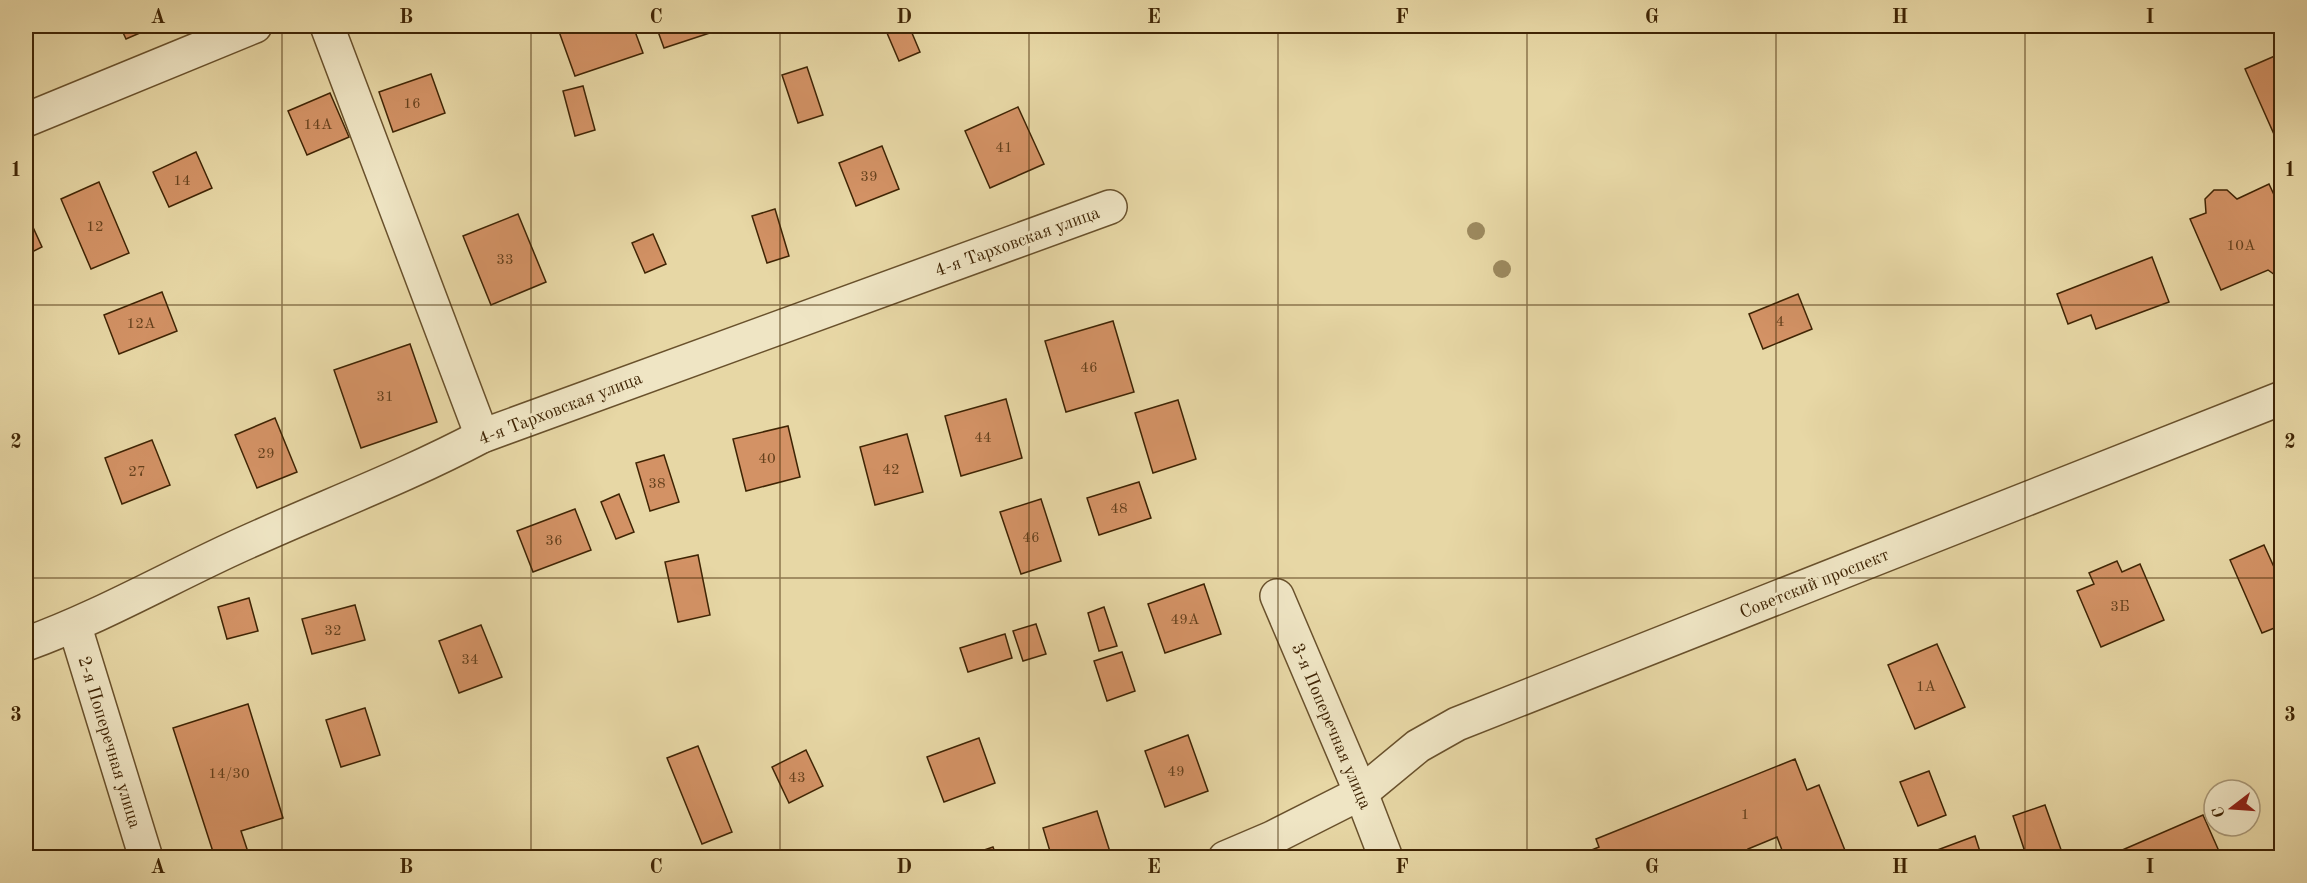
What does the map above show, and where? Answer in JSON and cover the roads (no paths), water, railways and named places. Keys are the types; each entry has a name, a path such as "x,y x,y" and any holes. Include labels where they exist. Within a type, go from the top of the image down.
{"street":[{"path":"26,120 255,26"},
{"path":"327,26 482,436"},
{"name":"4-я Тарховская улица","path":"26,644 75,627 232,549 425,466 482,436 1110,207"},
{"name":"Советский проспект","path":"1225,858 1272,838 1361,793 1418,746 1457,724 2282,398"},
{"name":"3-я Поперечная улица","path":"1276,596 1361,793 1386,858"},
{"name":"2-я Поперечная улица","path":"75,627 146,858"}]}
